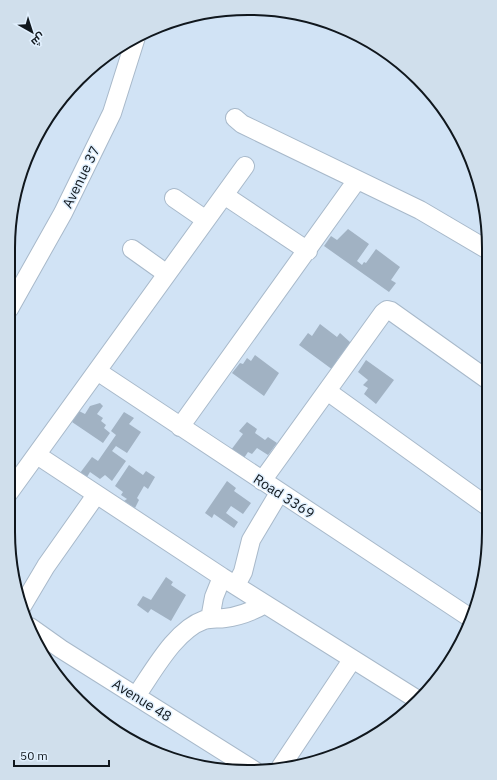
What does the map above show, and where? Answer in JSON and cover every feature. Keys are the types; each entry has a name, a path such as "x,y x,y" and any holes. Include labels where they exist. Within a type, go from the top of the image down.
{"street":[{"name":"Avenue 37","path":"15,300 63,213 112,113 133,45"},
{"path":"235,118 242,124 420,210 482,246"},
{"path":"15,485 245,166"},
{"path":"180,427 308,251 357,180"},
{"path":"224,195 308,251"},
{"path":"174,198 206,220"},
{"path":"132,249 168,274"},
{"path":"262,481 383,313 387,310 391,311 482,376"},
{"name":"Road 3369","path":"97,371 279,493 466,615"},
{"path":"327,391 482,502"},
{"path":"37,455 229,581 352,660 414,697"},
{"path":"210,619 214,597 229,581 243,572 251,540 279,493"},
{"path":"25,601 46,566 96,495"},
{"path":"136,696 176,640 195,624 210,619 235,616 251,612 266,604"},
{"name":"Avenue 48","path":"38,633 61,649 245,765"},
{"path":"284,762 352,660"}],"building":[{"path":"348,229 369,244 357,261 362,265 364,262 366,263 376,249 400,267 391,280 396,283 389,292 324,246 331,236 337,240"},
{"path":"320,324 337,337 340,333 351,343 337,360 339,362 333,370 299,345 308,333 312,336"},
{"path":"255,355 279,373 264,396 232,373 240,363 243,364 247,358 251,361"},
{"path":"366,360 394,380 376,404 364,394 368,388 363,385 368,380 358,372"},
{"path":"100,403 103,406 97,414 103,418 101,421 106,425 104,428 110,433 103,443 72,422 79,411 85,414 90,406"},
{"path":"124,412 134,418 129,424 141,432 127,453 116,446 112,451 126,461 112,481 105,475 100,479 90,472 87,477 80,473 92,457 98,461 116,435 111,431"},
{"path":"247,422 257,429 255,433 265,440 268,437 277,443 268,455 257,448 252,454 248,452 244,458 231,450 243,434 239,431"},
{"path":"129,465 143,475 146,471 155,477 148,489 144,486 137,498 139,500 135,508 124,501 127,499 121,495 123,492 115,486"},
{"path":"227,481 236,488 234,491 251,503 243,514 231,506 226,513 238,522 234,528 214,514 212,518 205,513"},
{"path":"166,577 173,582 171,585 186,595 171,621 151,609 148,613 137,605 143,596 151,600"}]}
